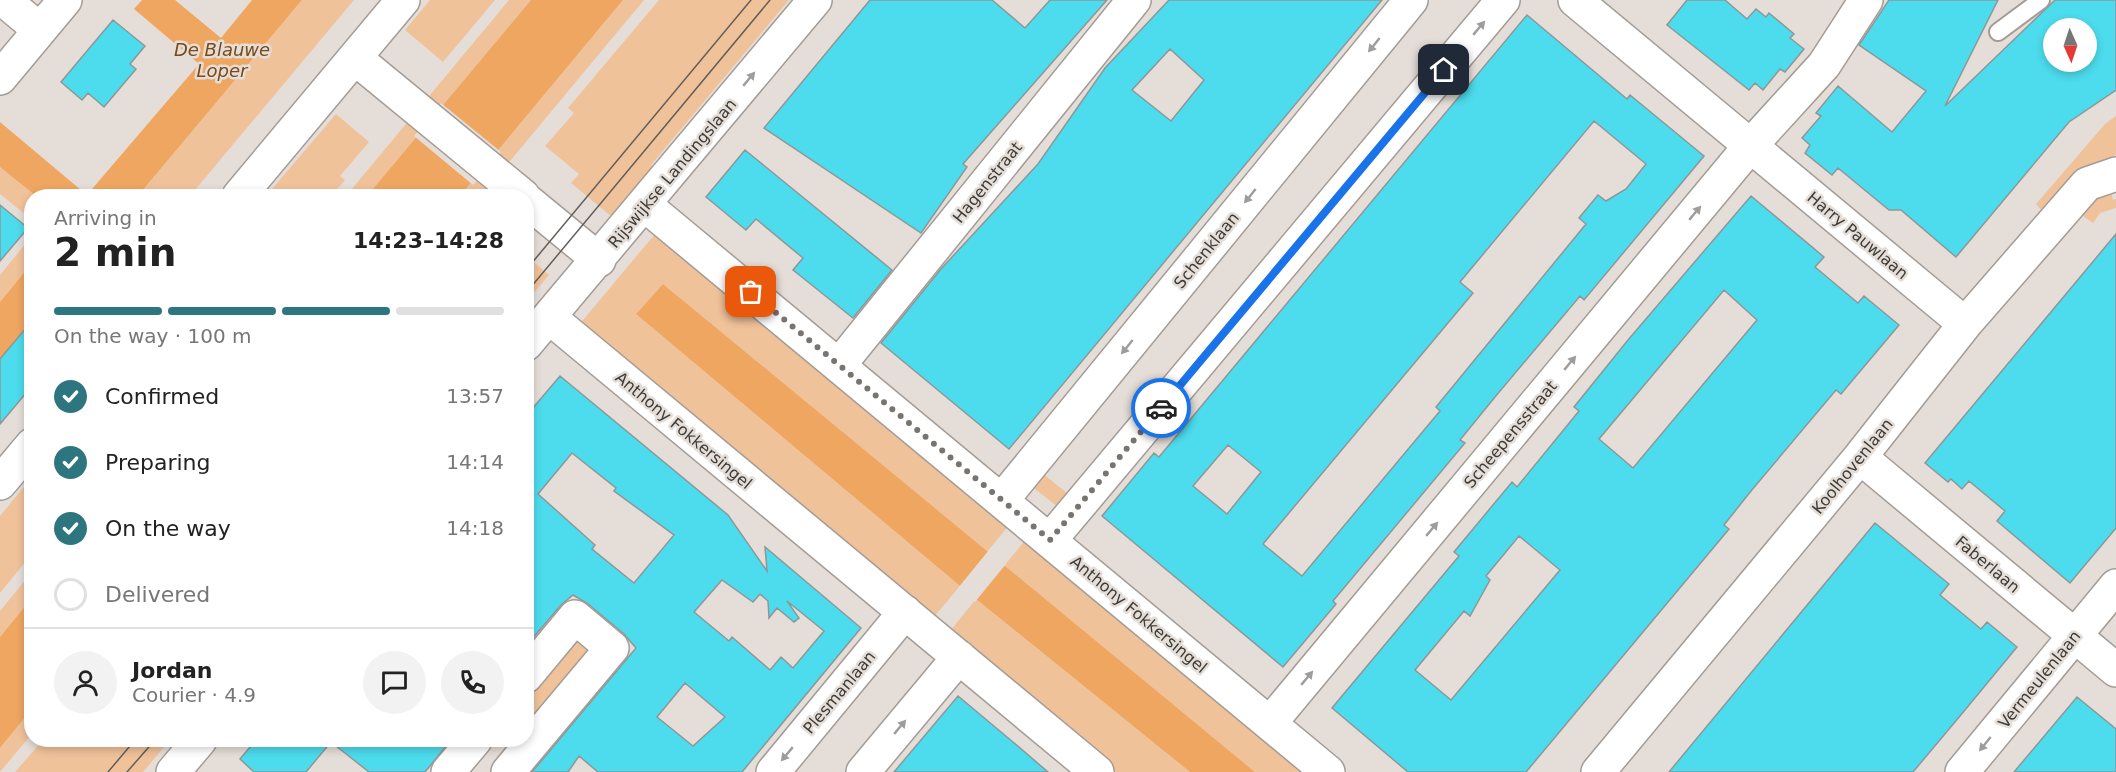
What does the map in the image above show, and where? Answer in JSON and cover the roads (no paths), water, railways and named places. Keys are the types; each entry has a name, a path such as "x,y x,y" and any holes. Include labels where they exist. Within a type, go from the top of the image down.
{"street":[{"path":"4,0 40,30"},
{"path":"0,78 65,0"},
{"path":"245,189 404,0"},
{"name":"Rijswijkse Landingslaan","path":"534,335 599,260 814,0"},
{"name":"Hagenstraat","path":"840,364 1134,0"},
{"name":"Schenklaan","path":"1002,500 1411,0"},
{"path":"1050,540 1503,0"},
{"name":"Harry Pauwlaan","path":"1575,0 1965,324"},
{"path":"1751,145 1824,65 1866,0"},
{"path":"355,58 515,189"},
{"name":"Scheepensstraat","path":"1270,723 1751,145"},
{"name":"Koolhovenlaan","path":"1598,772 1860,457 1965,324 2088,184 2116,174"},
{"name":"Anthony Fokkersingel","path":"645,205 840,364 1328,772"},
{"path":"538,209 599,260"},
{"name":"Anthony Fokkersingel","path":"549,317 1097,772"},
{"path":"0,483 24,454"},
{"name":"Faberlaan","path":"1860,457 2116,670"},
{"name":"Vermeulenlaan","path":"1962,772 2116,586"},
{"name":"Plesmanlaan","path":"773,772 905,612"},
{"path":"534,666 575,617 612,648 534,741"},
{"path":"863,772 959,657"},
{"path":"173,772 194,747"},
{"path":"448,772 469,747"},
{"path":"508,772 529,747"}],"lane":[{"path":"1998,32 2041,0"}],"water":[{"name":"De Blauwe Loper","path":"142,0 175,0 221,38 252,0 302,0 144,189 92,189 199,64 134,9"},
{"path":"531,0 623,0 466,189 373,189"},
{"name":"De Blauwe Loper","path":"0,122 80,189 27,189 0,167"},
{"path":"24,273 24,335 0,364 0,302"},
{"path":"663,284 1255,772 1190,772 960,586 636,314"},
{"path":"24,608 24,719 0,748 0,637"}],"tram line":[{"path":"534,260 751,0"},
{"path":"534,283 770,0"},
{"path":"108,772 129,747"},
{"path":"127,772 149,747"}]}
